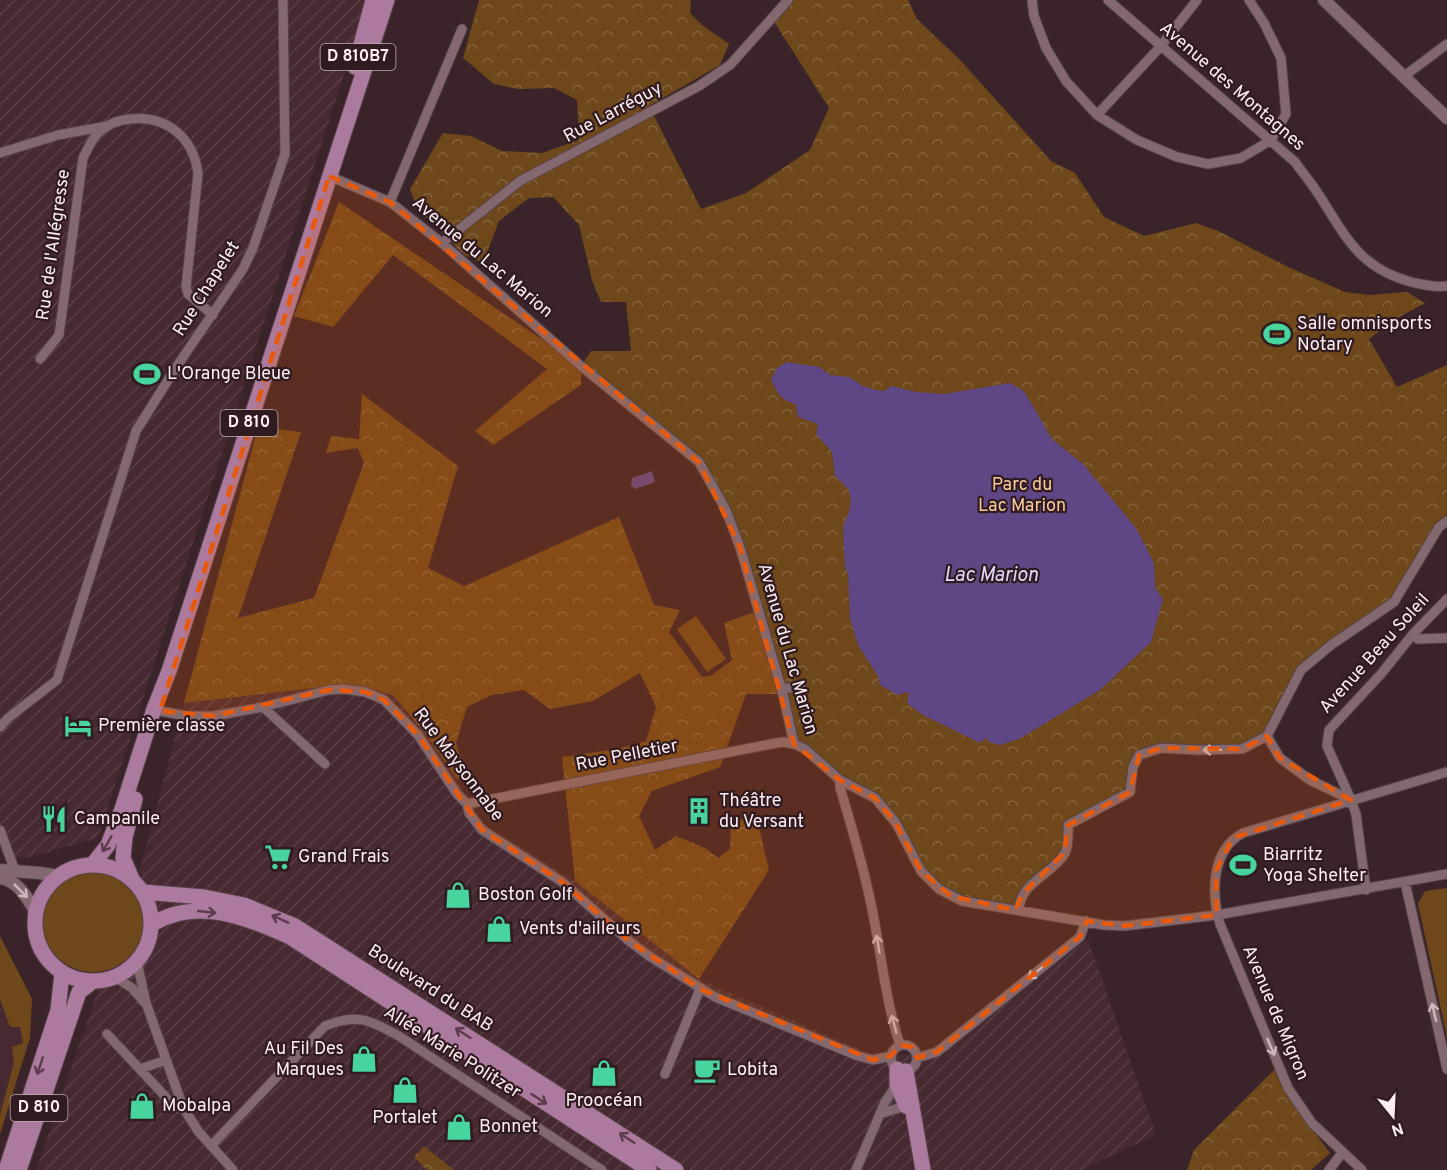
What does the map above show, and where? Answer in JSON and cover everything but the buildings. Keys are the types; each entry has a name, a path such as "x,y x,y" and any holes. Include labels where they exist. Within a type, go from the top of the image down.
{"main road":[{"name":"D 810B7","path":"349,115 351,82 373,0"},
{"name":"D 810","path":"93,864 108,845 119,818 387,0"},
{"path":"349,115 365,87 397,0"},
{"name":"D 810","path":"132,879 123,858 125,837 169,671"},
{"path":"93,864 114,868 132,879 143,892 150,908 152,924 150,938 137,962 115,977 92,982 62,973 45,957 35,935 35,911 43,892 58,876 74,867 93,864"},
{"name":"Boulevard du BAB","path":"143,892 204,897 244,905 295,926 676,1170"},
{"name":"Boulevard du BAB","path":"152,924 164,916 183,911 204,910 239,916 290,938 649,1170"},
{"name":"D 810","path":"6,1170 58,1010 62,973"},
{"name":"D 810","path":"18,1170 79,992 92,982"},
{"path":"898,1070 910,1106 923,1170"}],"street":[{"name":"Rue Chapelet","path":"0,727 8,718 57,680 136,431 243,269 253,248 285,154 283,0"},
{"name":"Rue Larréguy","path":"442,243 520,181 699,87 730,65 788,0"},
{"path":"1032,0 1034,16 1046,48 1066,81 1097,115 1137,140 1177,157 1208,164 1241,158 1271,140 1286,114 1281,58 1264,23 1249,0"},
{"name":"Avenue des Montagnes","path":"1108,0 1271,140 1302,171 1346,240 1360,256 1405,280 1436,287 1447,286"},
{"path":"1097,115 1160,47 1197,0"},
{"path":"1324,0 1447,118"},
{"path":"390,202 462,29"},
{"path":"1403,77 1447,44"},
{"path":"0,153 58,135 107,126 120,120 139,118 169,125 182,136 190,147 198,174 186,287 188,294 213,315"},
{"name":"Rue de l'Allégresse","path":"40,359 59,335 82,159 96,135 107,126"},
{"name":"Avenue du Lac Marion","path":"329,176 390,202 442,243 581,366 699,462 726,510 740,547 795,744 805,749 840,780 875,798 886,809 896,823 921,871 939,889 962,901 1104,925 1124,926 1217,915 1447,874"},
{"path":"1018,910 1023,893 1064,853 1068,843 1068,825 1130,792 1133,767 1139,755 1161,748 1242,749 1267,736 1301,670 1331,645 1394,602 1439,527 1447,521"},
{"name":"Avenue Beau Soleil","path":"1366,890 1356,814 1328,746 1329,730 1447,598"},
{"path":"1413,634 1418,639 1447,638"},
{"path":"781,688 801,688"},
{"name":"Rue Maysonnabe","path":"160,711 200,717 263,706 337,689 365,692 384,699 418,735 482,830 562,882 629,941 700,989 858,1056 898,1070"},
{"path":"263,706 325,764"},
{"path":"1267,736 1280,758 1310,780 1350,800"},
{"name":"Rue Pelletier","path":"466,804 771,744 783,742 795,744"},
{"name":"Avenue de Migron","path":"1362,1170 1312,1123 1288,1088 1228,947 1217,915 1216,871 1219,859 1233,838 1243,833 1447,772"},
{"path":"840,780 871,903 888,1002 900,1045"},
{"path":"0,830 15,871"},
{"path":"0,870 58,876"},
{"path":"0,878 7,879 20,889 35,911"},
{"path":"1405,882 1447,1069"},
{"path":"917,1058 938,1052 1080,937 1086,921"},
{"path":"137,962 146,1003 183,1107 198,1131 233,1170"},
{"path":"115,977 132,988 146,1003"},
{"path":"665,1074 700,989"},
{"name":"Allée Marie Politzer","path":"212,1146 325,1026 343,1019 370,1021 399,1036 602,1170"},
{"path":"107,1034 176,1108 183,1107"},
{"path":"856,1170 898,1070 894,1049 900,1045 912,1047 917,1058 914,1067 898,1070"},
{"path":"140,1069 166,1059"},
{"path":"880,1114 910,1106"},
{"path":"1329,1170 1342,1153"}],"highlighted area":[{"path":"329,176 390,202 699,462 740,547 794,744 840,780 875,798 896,823 921,871 951,896 1015,910 1023,893 1064,853 1068,825 1130,792 1139,755 1161,748 1242,749 1267,736 1280,758 1351,800 1233,838 1216,871 1217,915 1124,926 1087,921 1080,937 937,1052 917,1058 912,1047 900,1045 891,1056 873,1060 700,989 629,941 562,882 482,830 418,735 384,700 365,692 329,690 214,716 160,711"}],"shaded area":[{"path":"0,0 368,0 98,838 31,857 5,859 0,850"},
{"path":"351,684 393,695 426,734 457,779 479,821 575,881 699,979 868,1053 938,1056 1088,939 1156,1135 1081,1170 454,1170 424,1146 415,1157 427,1170 36,1170 141,866 184,703"},
{"path":"0,936 32,999 30,1038 0,1134"}],"green space":[{"name":"Parc du Lac Marion","path":"479,0 691,0 690,13 702,25 729,44 720,65 649,106 701,209 746,193 810,150 829,108 773,20 793,0 908,0 917,19 960,60 1051,161 1075,173 1104,217 1144,236 1196,223 1218,231 1288,267 1345,292 1369,295 1407,292 1425,303 1397,318 1369,339 1397,387 1447,365 1447,521 1394,602 1301,670 1267,736 1242,749 1161,748 1139,755 1130,792 1068,825 1064,853 1023,893 1019,910 962,901 930,881 896,823 859,789 794,744 782,694 746,694 720,767 652,791 639,816 655,850 676,836 705,848 718,858 730,849 731,823 754,816 758,823 769,870 699,979 575,881 562,757 618,749 646,741 656,707 640,673 593,701 550,709 524,690 492,695 467,707 456,743 466,776 457,779 426,734 393,695 350,684 184,703 258,427 301,432 238,618 314,598 364,463 358,448 326,453 331,436 359,439 362,394 458,466 428,568 464,586 619,517 654,605 680,610 669,632 702,677 712,675 732,660 724,623 758,611 740,547 699,462 581,367 581,385 493,445 475,431 547,369 393,255 333,327 294,316 339,202 581,366 591,351 631,351 626,302 601,302 592,280 579,225 553,197 529,198 499,221 483,263 464,255 417,208 410,189 443,133 471,136 502,151 542,153 579,140 577,100 554,88 518,89 494,84 463,58"},
{"path":"696,616 726,659 707,672 677,629"},
{"path":"93,870 112,874 129,885 140,902 144,921 140,940 129,957 112,968 93,972 74,968 57,957 46,940 42,921 46,902 57,885 74,874"},
{"path":"1447,888 1447,1037 1418,904 1425,891"},
{"path":"0,936 32,999 30,1038 0,1134 0,1115 14,1062 12,1047 23,1043 20,1027 10,1027 0,999"},
{"path":"1275,1069 1294,1105 1330,1153 1311,1170 1187,1170 1194,1150"},
{"path":"424,1146 454,1170 427,1170 414,1157"}],"water":[{"name":"Lac Marion","path":"787,362 819,367 830,375 849,377 863,386 884,391 891,386 916,392 944,394 1010,383 1024,391 1052,439 1084,465 1136,528 1154,563 1155,588 1163,599 1151,642 1100,690 1019,739 1000,745 988,742 987,737 980,743 923,715 907,703 909,694 907,692 898,695 880,685 878,676 858,645 850,618 843,527 851,501 849,490 835,476 832,452 816,434 818,424 798,417 795,404 783,398 775,388 771,379 777,368"},
{"path":"652,471 655,482 635,489 631,485 632,478"}],"place":[{"name":"Salle omnisports Notary","path":"1277,334"},
{"name":"L'Orange Bleue","path":"147,374"},
{"name":"Première classe","path":"78,726"},
{"name":"Théâtre du Versant","path":"699,811"},
{"name":"Campanile","path":"54,819"},
{"name":"Grand Frais","path":"278,857"},
{"name":"Biarritz Yoga Shelter","path":"1243,865"},
{"name":"Boston Golf","path":"458,895"},
{"name":"Vents d'ailleurs","path":"499,929"},
{"name":"Au Fil Des Marques","path":"364,1059"},
{"name":"Lobita","path":"707,1070"},
{"name":"Proocéan","path":"604,1073"},
{"name":"Portalet","path":"405,1090"},
{"name":"Mobalpa","path":"142,1106"},
{"name":"Bonnet","path":"459,1127"}]}
